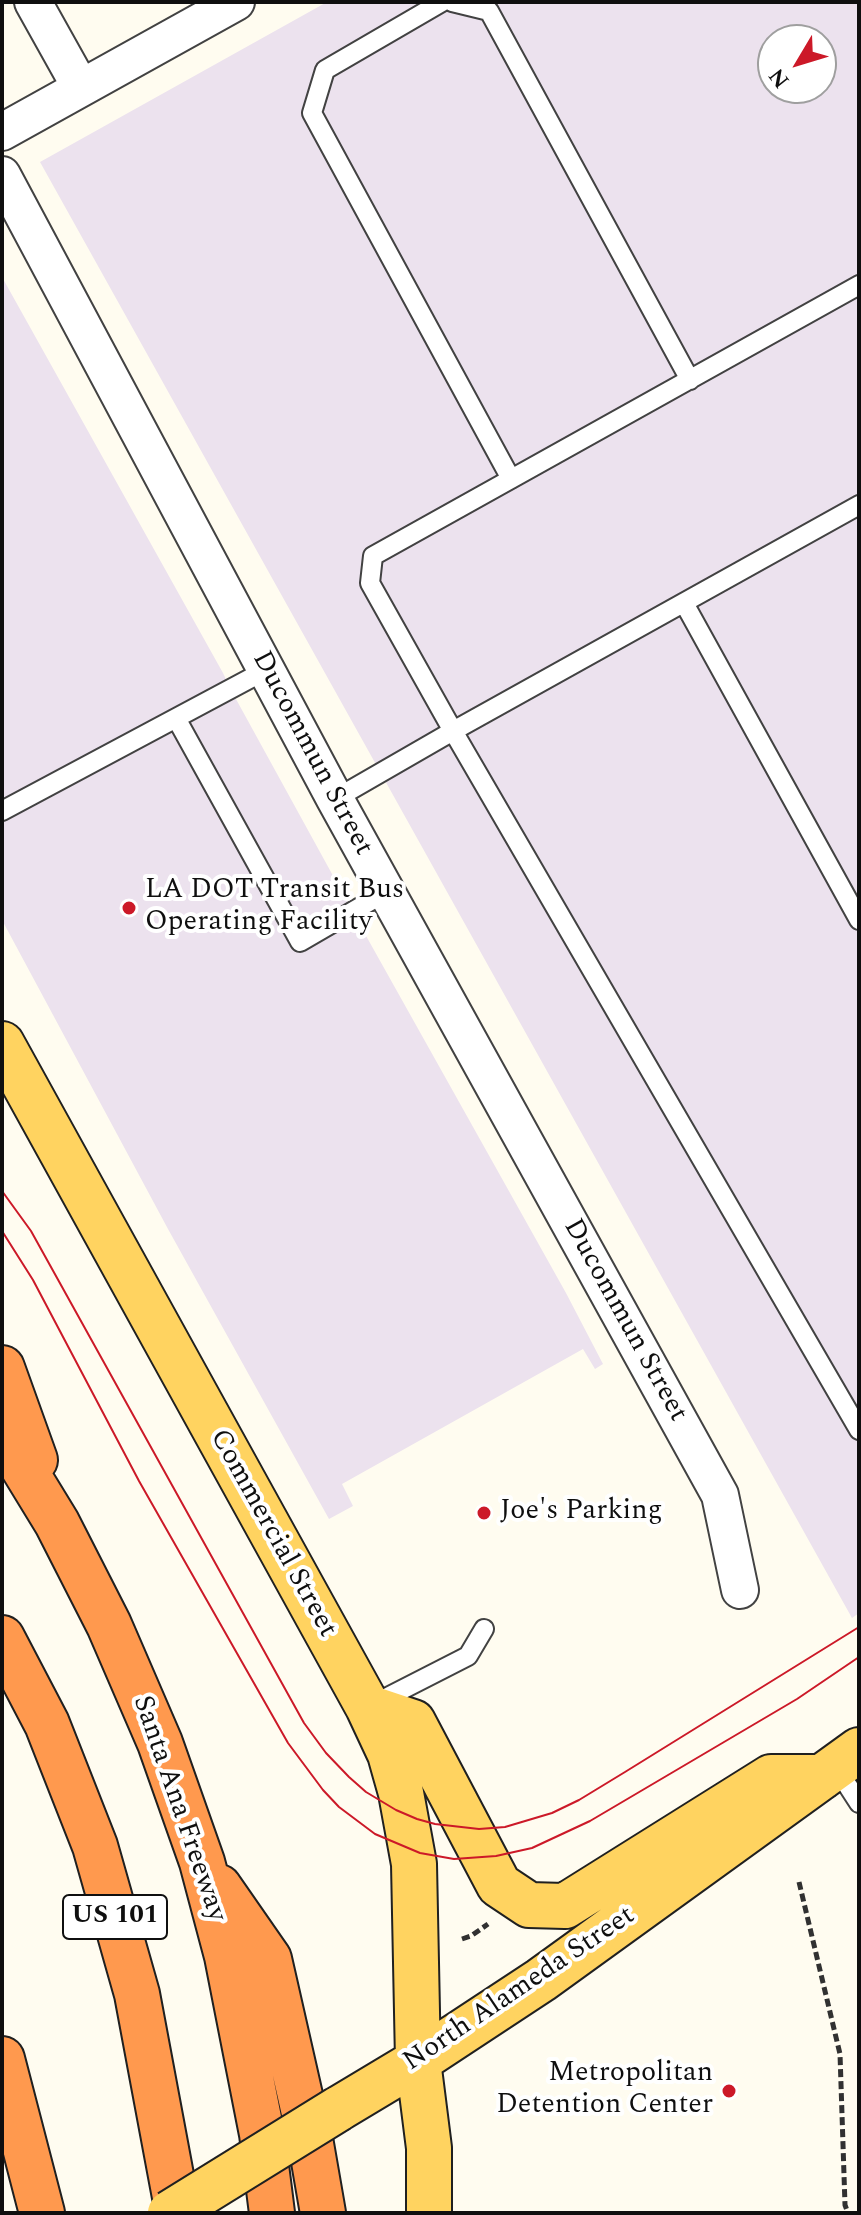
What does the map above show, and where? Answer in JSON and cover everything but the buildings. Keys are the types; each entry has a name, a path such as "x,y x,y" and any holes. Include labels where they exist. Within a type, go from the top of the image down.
{"highway":[{"path":"2,1368 57,1523"},
{"name":"Santa Ana Freeway","path":"2,1433 57,1523 109,1625 160,1743 202,1862 227,1956 262,2134 272,2213"},
{"name":"US 101","path":"2,1638 47,1724 95,1846 137,1994 178,2213"},
{"path":"202,1862 269,1959 311,2144 323,2213"},
{"path":"2,2059 42,2213"}],"main road":[{"name":"Commercial Street","path":"2,1044 368,1707 390,1754 414,1864 418,2061 429,2148 429,2213"},
{"path":"368,1707 413,1722 499,1885 529,1905 565,1906 771,1777 839,1764"},
{"name":"North Alameda Street","path":"170,2213 418,2061 541,1980 839,1764"}],"street":[{"path":"33,2 81,88"},
{"path":"2,132 236,2"},
{"name":"Ducommun Street","path":"2,175 335,799 720,1495 740,1590"}],"lane":[{"path":"442,2 325,70 312,113 511,479"},
{"path":"452,2 489,11 690,380"},
{"path":"859,285 373,556 370,583 859,1430"},
{"path":"335,799 859,505"},
{"path":"684,603 859,920"},
{"path":"2,811 266,670"},
{"path":"176,718 300,942 386,892"},
{"path":"368,1707 468,1656 484,1629"},
{"path":"839,1764 859,1803"}],"path":[{"path":"799,1882 840,2054 845,2205 848,2213"},
{"path":"462,1939 497,1919"},
{"path":"471,1936 477,1946"}],"shaded area":[{"path":"327,2 859,2 859,1613 852,1618 40,162"},
{"name":"LA DOT Transit Bus Operating Facility","path":"2,277 603,1364 595,1369 583,1349 342,1484 353,1506 329,1519 2,920"}],"tram line":[{"path":"2,1191 31,1231 304,1723 349,1777 366,1792 396,1810 435,1824 479,1829 505,1827 552,1813 579,1800 859,1627"},
{"path":"2,1231 33,1280 139,1481 288,1743 339,1807 375,1834 420,1853 454,1859 496,1856 532,1848 590,1821 797,1699 859,1657"}],"place":[{"name":"LA DOT Transit Bus Operating Facility","path":"129,908"},
{"name":"Joe's Parking","path":"484,1513"},
{"name":"Metropolitan Detention Center","path":"729,2091"}]}
